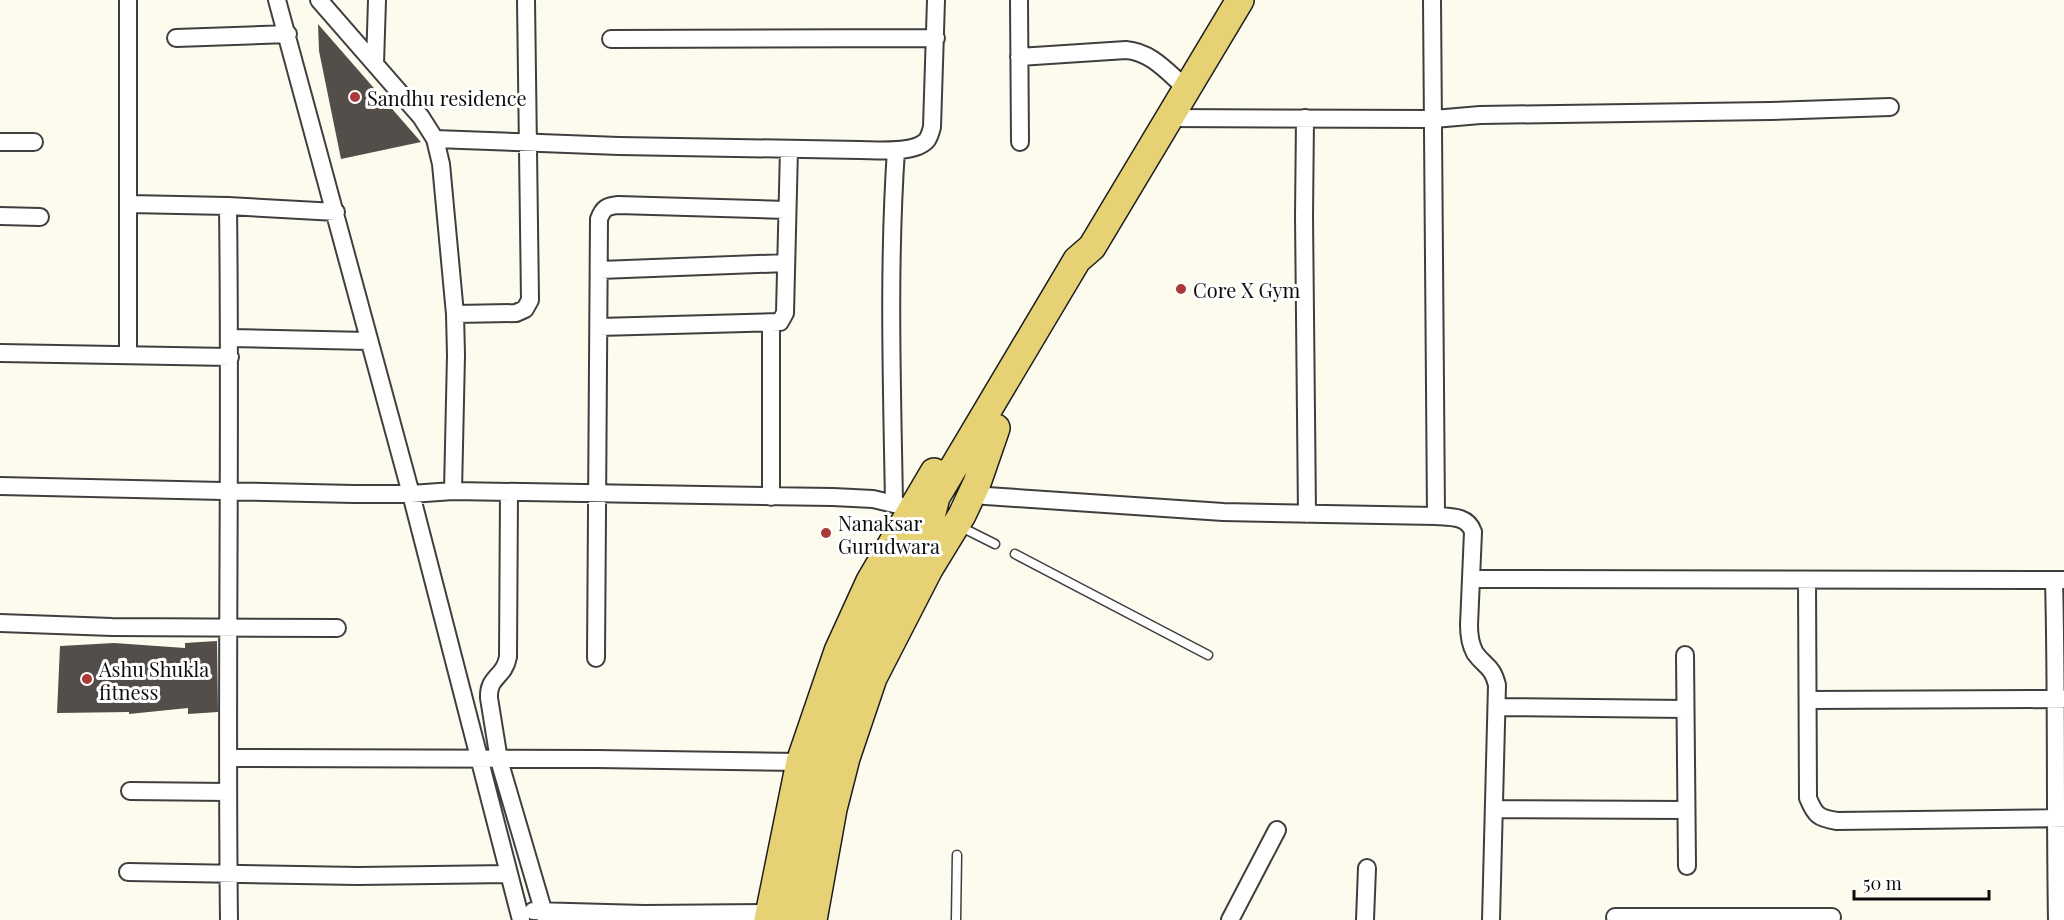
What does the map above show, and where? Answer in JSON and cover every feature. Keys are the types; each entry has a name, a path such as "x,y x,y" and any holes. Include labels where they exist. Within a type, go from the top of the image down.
{"main road":[{"path":"776,918 796,873 834,725 862,649 923,513 948,505 988,424 1049,321 1088,269 1092,247 1240,0"},
{"path":"776,918 800,762 838,651 870,581 923,513 972,495 986,461 988,424"},
{"path":"813,920 833,809 846,758 873,678 901,621 923,513"}],"street":[{"path":"128,0 128,355"},
{"path":"278,0 411,494 520,915 644,914 776,918"},
{"path":"319,0 421,117 435,139 441,164 455,314 453,491"},
{"path":"375,64 377,0"},
{"path":"455,314 516,313 525,309 530,300 526,0"},
{"path":"435,139 619,146 896,150 916,148 927,141 932,127 936,0"},
{"path":"1019,0 1020,142"},
{"path":"1432,0 1436,516"},
{"path":"176,38 288,34"},
{"path":"611,39 936,38"},
{"path":"1019,57 1139,51 1149,56 1187,89"},
{"path":"1170,118 1434,119 1480,115 1890,107"},
{"path":"1305,118 1307,514"},
{"path":"0,142 34,142"},
{"path":"599,327 780,322 784,318 789,149"},
{"path":"0,486 230,492 411,494 453,491 771,497 833,496 873,499 923,513 891,281 896,150"},
{"path":"129,204 228,206 336,212"},
{"path":"228,206 230,338 227,628 229,920"},
{"path":"597,658 599,219 602,210 608,206 786,210"},
{"path":"0,216 40,217"},
{"path":"600,270 786,263"},
{"path":"771,323 771,497"},
{"path":"230,338 368,341"},
{"path":"0,353 230,357"},
{"path":"509,492 508,657 506,668 492,681 488,689 499,760 545,915"},
{"path":"972,495 1223,512 1436,516 1465,520 1471,524 1473,532 1472,579 1468,625 1470,640 1476,654 1494,672 1497,685 1491,920"},
{"path":"1472,579 2059,580 2061,699 2057,920"},
{"path":"1807,581 1808,798 1814,812 1823,819 1837,820 2060,818"},
{"path":"0,624 337,628"},
{"path":"1685,655 1687,866"},
{"path":"1808,699 2061,699"},
{"path":"1497,707 1685,709"},
{"path":"228,758 800,762"},
{"path":"130,790 228,792"},
{"path":"1494,809 1686,810"},
{"path":"1230,920 1276,830"},
{"path":"1365,920 1366,868"},
{"path":"128,872 358,876 509,874"},
{"path":"1615,917 1832,917"}],"lane":[{"path":"923,513 995,544"},
{"path":"1015,554 1208,655"},
{"path":"956,920 957,855"}],"building":[{"name":"Sandhu residence","path":"318,24 421,142 341,159 319,51"},
{"path":"217,641 218,712 188,714 188,708 129,714 129,712 57,713 60,646 114,643 185,648 185,643"}],"place":[{"name":"Sandhu residence","path":"355,97"},
{"name":"Core X Gym","path":"1181,289"},
{"name":"Nanaksar Gurudwara","path":"826,533"},
{"name":"Ashu Shukla fitness","path":"87,679"}]}
